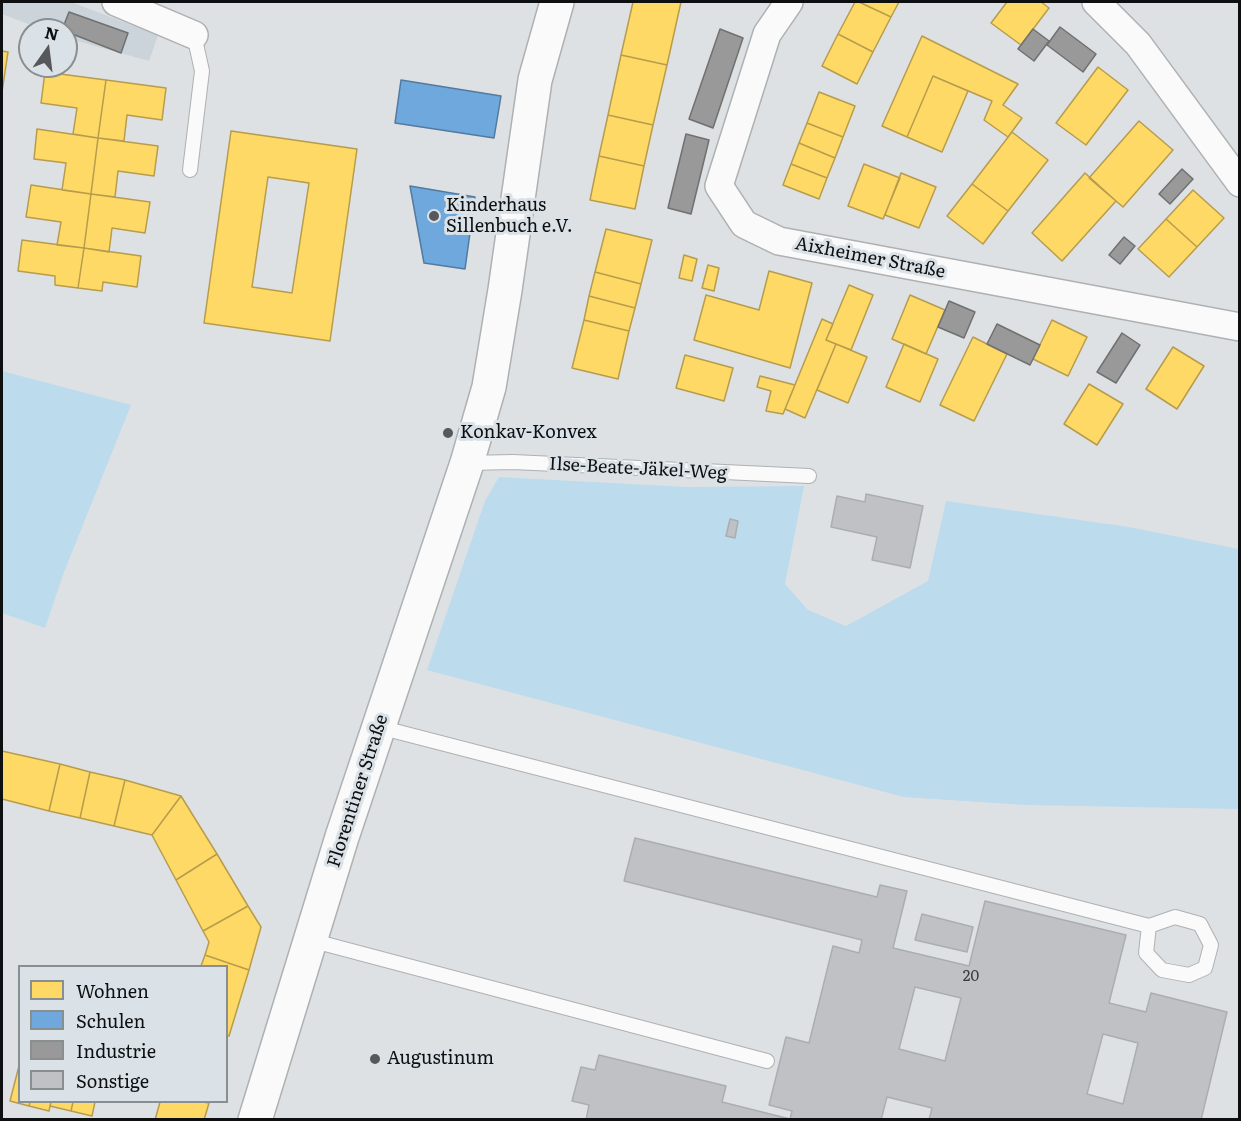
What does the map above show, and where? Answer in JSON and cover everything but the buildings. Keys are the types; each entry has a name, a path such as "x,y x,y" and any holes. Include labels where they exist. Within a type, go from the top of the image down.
{"street":[{"path":"117,2 194,34"},
{"name":"Florentiner Straße","path":"255,1119 310,940 467,464 489,387 535,80 557,2"},
{"name":"Aixheimer Straße","path":"789,2 767,34 719,186 744,224 779,240 1239,327"},
{"path":"1096,2 1138,44 1239,183"}],"lane":[{"path":"190,170 202,71 194,34"},
{"name":"Ilse-Beate-Jäkel-Weg","path":"467,464 513,462 809,476"},
{"path":"380,727 1149,926 1175,917 1200,924 1211,945 1205,968 1189,975 1162,970 1146,953 1149,926"},
{"path":"310,940 767,1060"}],"shaded area":[{"path":"2,2 71,2 158,35 149,61 78,41 78,18 18,18 18,20 2,14"},
{"path":"2,371 131,405 64,572 45,628 2,613"},
{"path":"499,477 686,487 804,486 785,584 808,610 846,626 928,581 946,501 1129,527 1239,549 1239,809 1024,805 904,797 427,670 485,501"}],"place":[{"name":"Kinderhaus Sillenbuch e.V.","path":"434,216"},
{"name":"Konkav-Konvex","path":"448,433"},
{"name":"Augustinum","path":"375,1059"}]}
